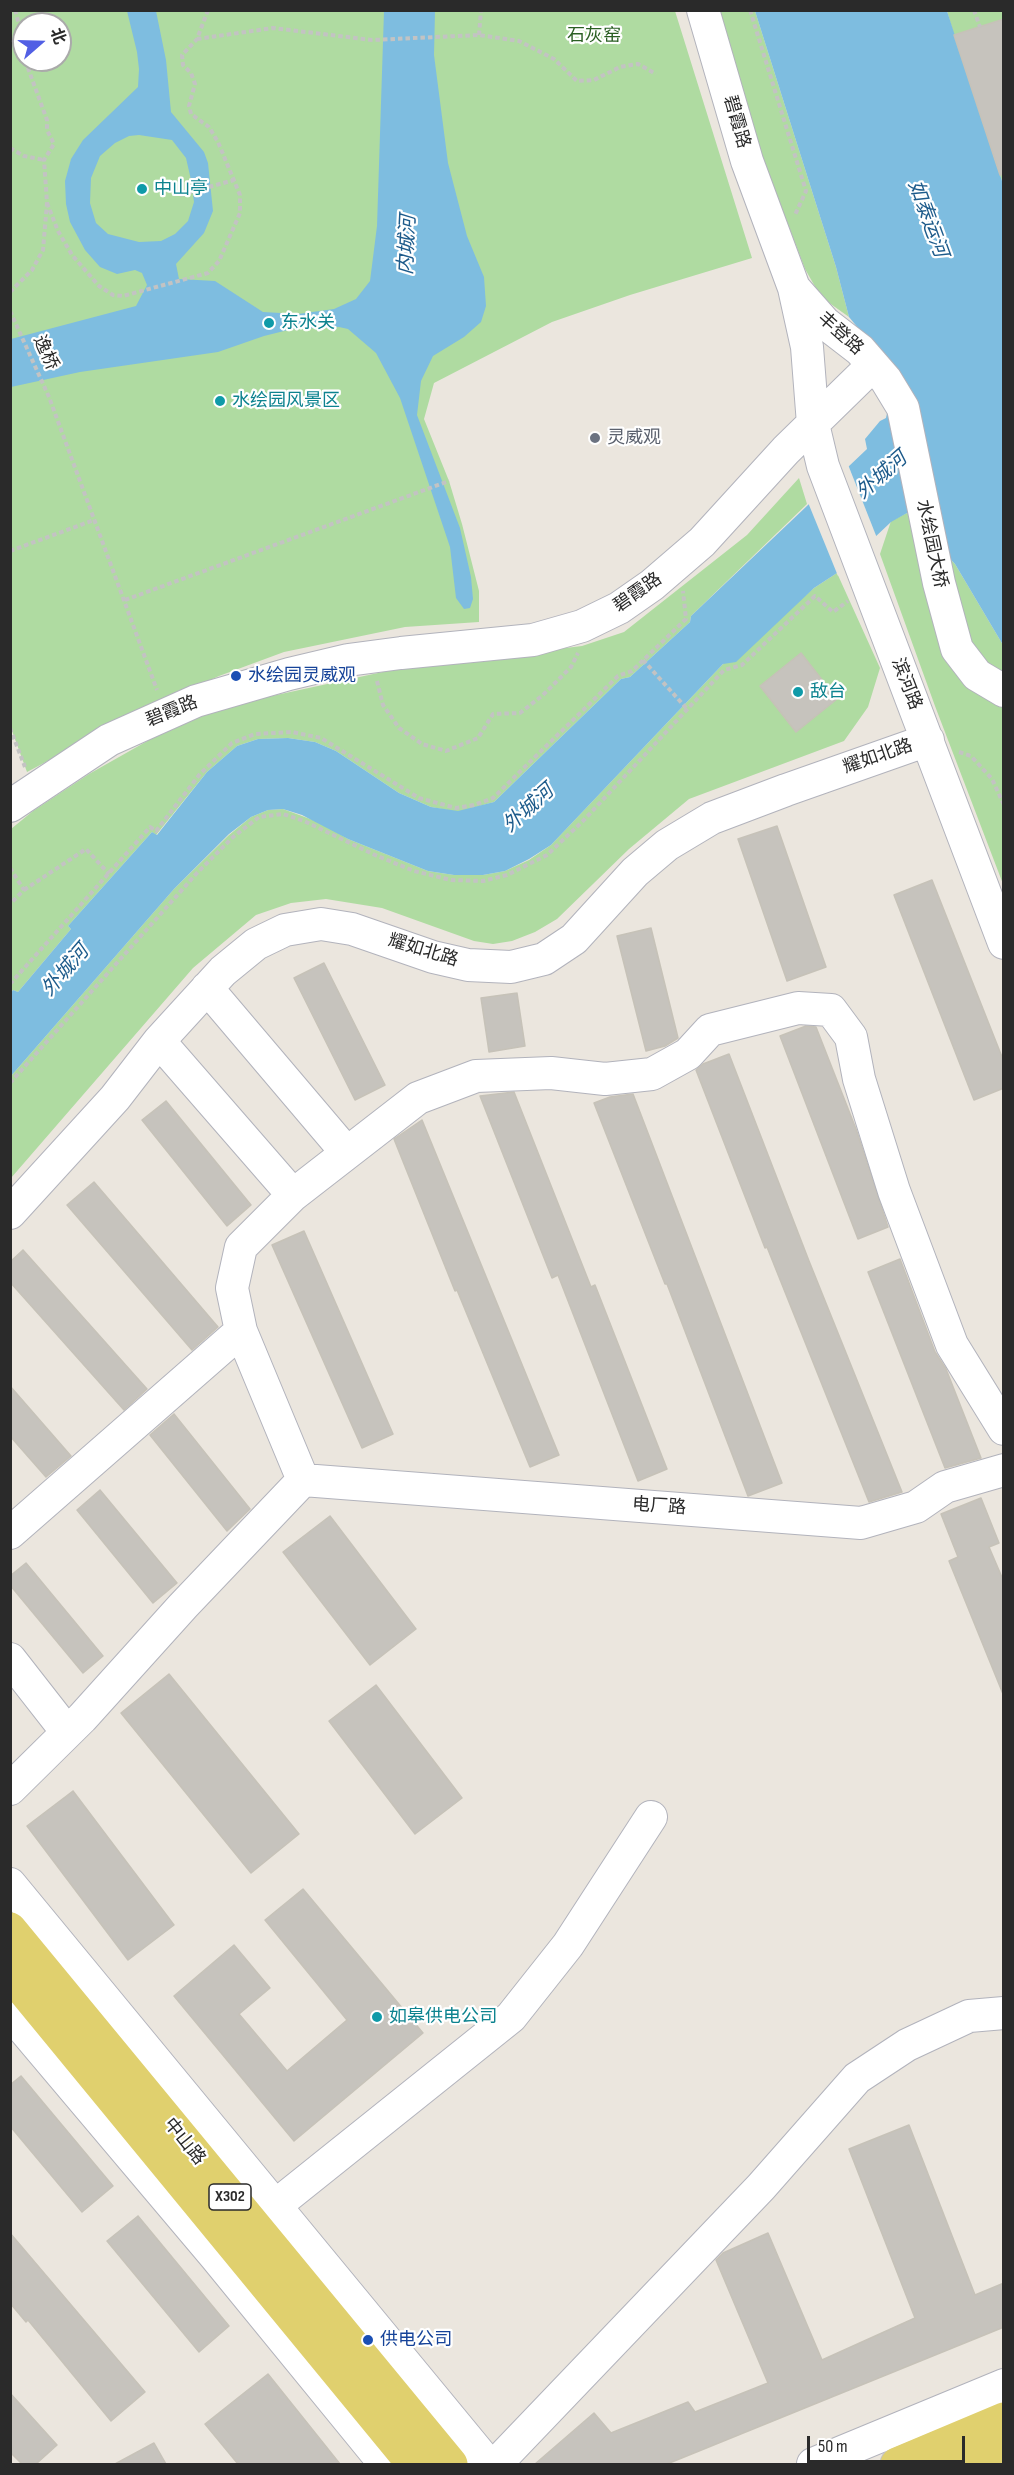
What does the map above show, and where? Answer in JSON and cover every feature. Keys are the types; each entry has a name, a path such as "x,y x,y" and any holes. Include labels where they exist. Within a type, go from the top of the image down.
{"main road":[{"name":"中山路","path":"10,1929 264,2215 451,2464"},
{"name":"中山路","path":"10,1974 413,2464"},
{"path":"897,2464 1004,2419"},
{"path":"961,2464 1004,2446"}],"street":[{"name":"碧霞路","path":"10,806 109,740 196,701 289,674 372,657 533,640 596,620 620,608 652,585 702,542 786,450 813,424 807,346 794,288 747,161 703,10"},
{"name":"丰登路","path":"794,288 825,323 860,350 879,373"},
{"path":"813,424 879,373"},
{"name":"水绘园大桥","path":"879,373 903,408 939,582 957,649 977,675 1004,691"},
{"name":"滨河路","path":"813,424 824,466 1004,943"},
{"name":"耀如北路","path":"10,1213 115,1098 159,1041 207,988 223,971 256,944 285,930 321,924 352,929 433,957 468,964 510,967 544,959 574,939 634,872 667,845 712,818 786,789 928,740"},
{"path":"207,988 347,1153"},
{"path":"10,1790 82,1718 183,1606 303,1480 241,1331 232,1288 241,1247 293,1196 418,1098 476,1076 551,1073 605,1079 652,1074 688,1054 710,1030 798,1008 831,1010 851,1037 859,1079 894,1191 952,1345 1004,1429"},
{"path":"159,1041 293,1196"},
{"path":"10,1533 241,1331"},
{"name":"电厂路","path":"303,1480 861,1523 916,1507 945,1487 1004,1470"},
{"path":"10,1659 67,1732"},
{"path":"264,2215 511,2017 568,1945 651,1817"},
{"path":"10,1884 264,2215 488,2464"},
{"path":"10,2013 215,2256 385,2464"},
{"path":"496,2464 761,2187 857,2078 907,2045 969,2016 1004,2013"},
{"path":"813,2464 1004,2385"}],"path":[{"path":"47,203 58,231 72,255 99,286 113,295 123,296 208,273 219,261 235,229 240,213 240,195 209,127 191,114 189,106 195,84 191,73 183,65 182,56 197,39 208,10"},
{"path":"479,35 481,10"},
{"path":"750,10 806,191 792,222"},
{"path":"974,10 980,27"},
{"path":"197,39 273,28 372,40 479,35 519,42 554,59 577,81 594,80 620,68 638,64 656,74"},
{"path":"10,292 32,270 43,250 47,203 44,160 54,144 47,130 47,120 29,72"},
{"path":"10,148 24,156 44,160"},
{"path":"180,195 234,180"},
{"name":"逸桥","path":"10,311 49,397 166,713"},
{"path":"125,600 449,481"},
{"path":"10,551 95,520"},
{"path":"10,984 150,827 156,831 200,774 232,743 255,734 292,732 321,738 419,798 456,808 474,806 494,798 618,676 632,671 686,619 681,560"},
{"path":"10,1083 197,873 233,837 259,818 283,814 294,817 375,855 414,871 441,878 483,881 507,875 547,855 583,821 724,670 742,665 814,596 833,612 865,575"},
{"path":"372,657 382,705 399,728 422,744 446,751 478,738 493,714 520,713 543,695 571,667 596,620"},
{"path":"643,660 688,710"},
{"path":"10,728 35,788"},
{"path":"928,740 971,756 992,779 1004,806"},
{"path":"10,904 24,890 86,849 109,874"},
{"path":"10,868 24,890"}],"green space":[{"name":"水绘园风景区","path":"11,11 675,11 752,258 630,295 552,322 434,383 424,419 449,481 462,524 479,591 479,622 405,627 284,652 219,676 134,715 27,772 11,728"},
{"path":"716,11 755,11 836,267 849,317 821,297 805,269 744,109"},
{"path":"947,11 1003,11 1003,184 954,35"},
{"path":"799,478 807,504 691,616 690,622 630,677 621,679 494,802 458,812 431,807 399,793 336,751 315,742 288,738 258,739 237,746 207,772 156,835 152,832 68,926 71,929 18,992 13,990 11,993 11,829 33,811 89,774 165,731 221,707 401,668 582,646 624,632 747,535"},
{"path":"907,513 955,564 1003,645 1003,884 880,554 891,521"},
{"path":"837,573 880,668 868,707 844,741 689,799 629,849 557,919 535,932 512,941 493,944 474,941 382,908 326,899 291,903 256,915 193,968 11,1178 11,1076 174,889 229,835 251,817 268,810 283,809 321,823 348,839 428,871 454,875 483,875 505,871 529,860 551,845 723,664 814,588"}],"water":[{"name":"内城河","path":"127,11 156,11 166,60 171,112 204,152 208,163 213,211 204,233 176,264 179,279 215,281 263,312 298,314 334,309 356,299 370,281 377,226 384,11 435,11 434,55 448,163 467,236 484,277 486,306 481,322 464,337 433,356 421,381 417,415 460,528 471,577 473,599 470,608 464,609 456,598 450,547 400,398 376,353 348,329 339,327 292,329 218,352 80,372 11,387 11,339 136,306 147,285 142,273 135,270 117,274 100,267 85,250 70,222 65,181 71,159 83,140 138,87 137,52","holes":["139,135 172,140 186,158 191,180 194,202 188,221 175,234 161,241 139,242 108,234 96,223 90,203 91,178 100,156 115,143 129,136"]},
{"path":"755,11 947,11 1003,184 1003,645 955,564 907,513 891,522 837,573 814,588 736,662 723,664 551,845 529,859 505,871 483,875 454,875 428,871 348,839 302,815 283,809 268,810 251,817 229,834 174,889 11,1076 11,993 13,990 18,992 71,929 68,926 152,832 157,835 207,772 237,746 258,739 288,738 315,742 336,751 399,793 431,807 458,811 494,802 621,679 630,677 690,622 691,616 867,449 865,439 880,421 886,418 890,399 883,358 849,317 836,267"}],"pier":[{"path":"847,462 877,538 838,576 807,500"}],"building":[{"path":"1004,19 1004,174 1000,175 954,35"},
{"name":"敌台","path":"801,653 837,699 796,732 760,686"},
{"path":"777,826 826,967 787,981 738,839"},
{"path":"932,880 1004,1062 1004,1088 974,1100 894,895"},
{"path":"651,928 678,1038 665,1046 646,1051 617,936"},
{"path":"324,963 385,1085 355,1100 294,978"},
{"path":"517,993 525,1046 489,1052 481,998"},
{"path":"806,1026 816,1027 856,1129 888,1227 858,1239 780,1036"},
{"path":"729,1054 902,1492 869,1502 767,1247 765,1248 696,1070 703,1064"},
{"path":"514,1092 591,1287 595,1285 667,1469 638,1481 558,1275 552,1278 480,1096"},
{"path":"633,1094 782,1483 748,1496 667,1284 665,1284 594,1103 610,1097"},
{"path":"166,1101 251,1205 227,1226 142,1120"},
{"path":"422,1120 559,1455 530,1467 457,1290 455,1291 394,1139"},
{"path":"94,1182 218,1327 192,1350 67,1205"},
{"path":"304,1231 393,1434 362,1448 272,1245"},
{"path":"23,1250 147,1389 124,1410 10,1282 10,1262"},
{"path":"900,1259 935,1352 946,1369 981,1458 945,1468 868,1272"},
{"path":"10,1386 71,1456 46,1477 10,1436"},
{"path":"174,1414 250,1509 227,1531 150,1435"},
{"path":"100,1490 177,1583 153,1603 77,1510"},
{"path":"981,1498 999,1543 989,1547 1004,1582 1003,1694 949,1561 958,1557 941,1514"},
{"path":"330,1516 416,1629 370,1665 283,1552"},
{"path":"26,1563 103,1656 83,1673 10,1585 10,1576"},
{"path":"169,1674 299,1834 251,1873 121,1713"},
{"path":"376,1685 462,1798 415,1834 329,1721"},
{"path":"73,1791 174,1925 128,1960 27,1826"},
{"name":"如皋供电公司","path":"303,1889 423,2033 294,2141 174,1996 234,1945 270,1988 239,2014 287,2071 347,2020 265,1920"},
{"path":"21,2076 113,2186 82,2212 10,2126 10,2085"},
{"path":"909,2125 975,2295 1004,2283 1004,2327 667,2464 535,2464 594,2413 611,2433 688,2402 695,2412 768,2383 716,2260 723,2253 768,2233 822,2360 915,2318 849,2149"},
{"path":"138,2216 229,2326 199,2352 107,2241"},
{"path":"10,2233 145,2392 111,2421 28,2320 26,2322 10,2303"},
{"path":"268,2374 340,2464 238,2464 205,2424"},
{"path":"10,2393 57,2445 36,2464 22,2464 10,2452"},
{"path":"154,2443 166,2464 115,2464"}],"place":[{"name":"中山亭","path":"142,189"},
{"name":"东水关","path":"269,323"},
{"name":"水绘园风景区","path":"220,401"},
{"name":"灵威观","path":"595,438"},
{"name":"水绘园灵威观","path":"236,676"},
{"name":"敌台","path":"798,692"},
{"name":"如皋供电公司","path":"377,2017"},
{"name":"供电公司","path":"368,2340"}],"park label":[{"name":"石灰窑","path":"594,36"}],"water label":[{"name":"如泰运河","path":"927,219"},
{"name":"外城河","path":"882,476"},
{"name":"外城河","path":"529,809"},
{"name":"外城河","path":"66,971"}]}
